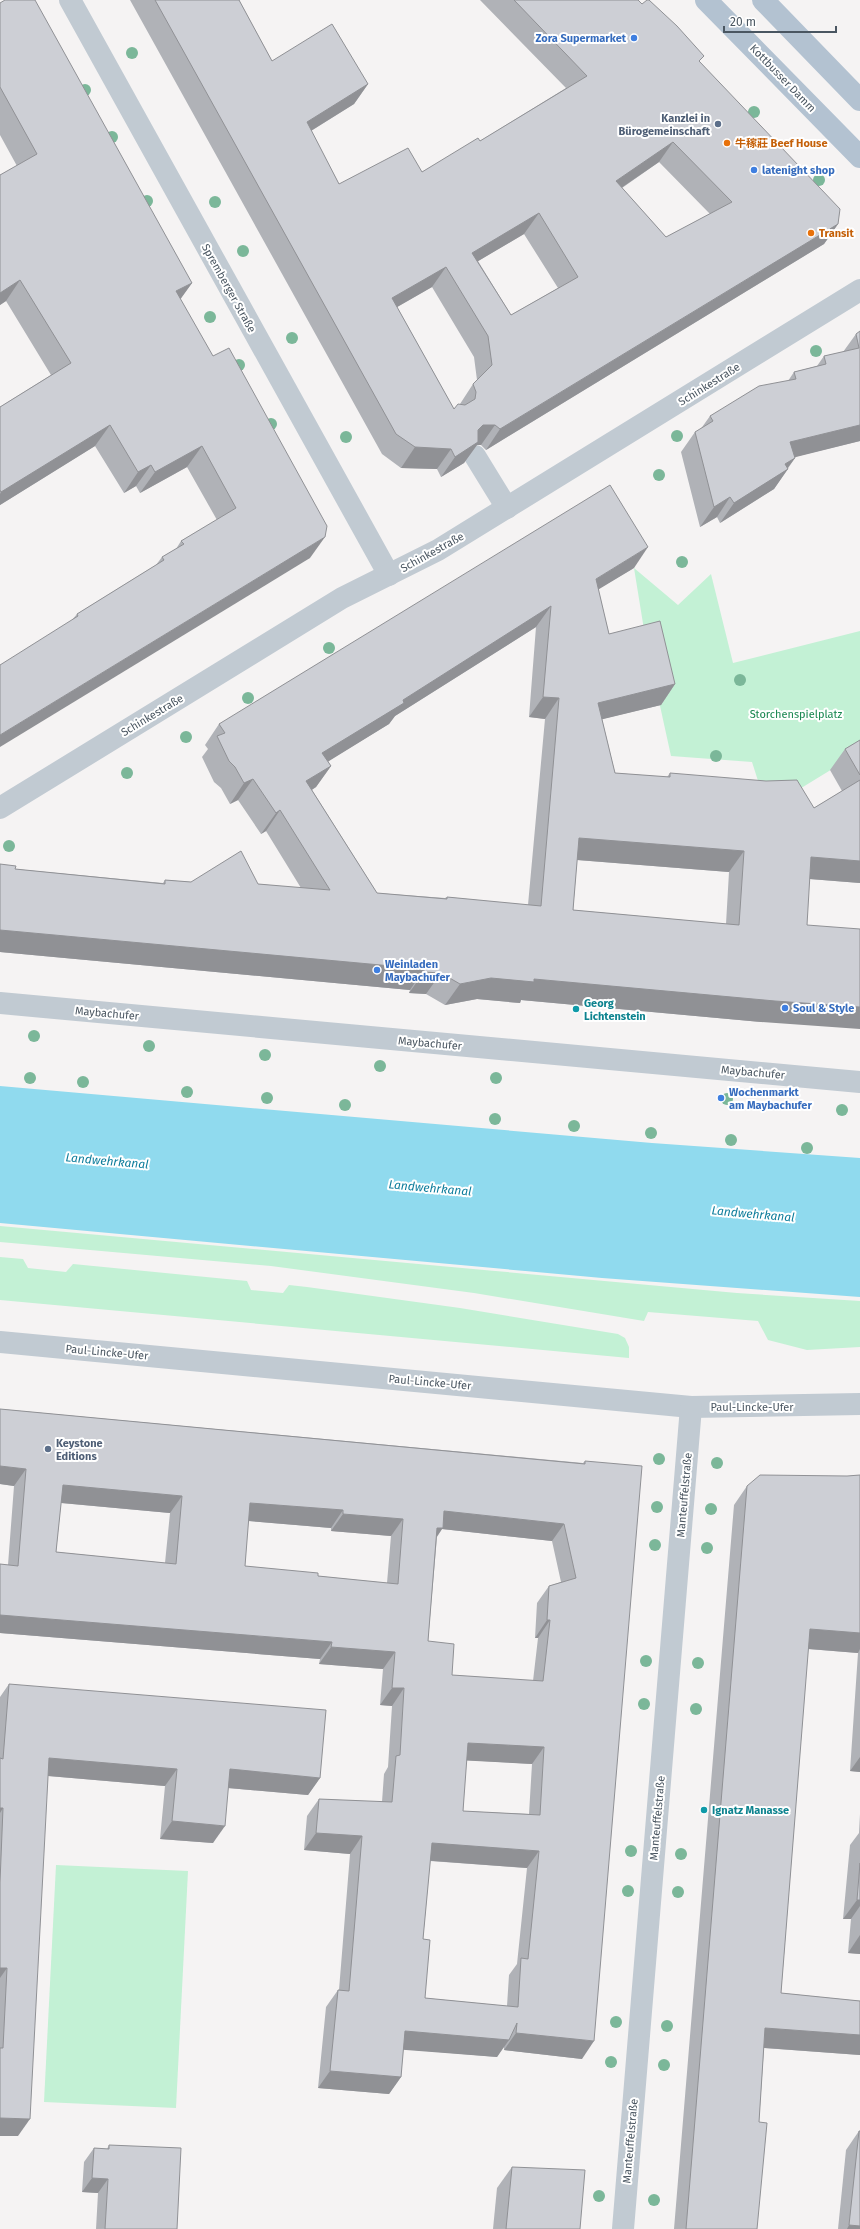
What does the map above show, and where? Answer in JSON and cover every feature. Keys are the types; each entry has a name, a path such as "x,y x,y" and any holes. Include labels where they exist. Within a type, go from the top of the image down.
{"main road":[{"name":"Kottbusser Damm","path":"706,0 860,157"},
{"path":"763,0 860,100"}],"street":[{"name":"Spremberger Straße","path":"70,0 389,575"},
{"name":"Schinkestraße","path":"0,808 342,598 438,550 860,290"},
{"path":"475,456 507,508"},
{"name":"Maybachufer","path":"0,1004 860,1082"},
{"name":"Paul-Lincke-Ufer","path":"0,1342 691,1407 860,1404"},
{"name":"Manteuffelstraße","path":"623,2229 691,1407"}],"green space":[{"name":"Storchenspielplatz","path":"634,568 678,605 711,574 733,663 860,631 860,752 767,809 752,762 671,756 646,642"},
{"path":"0,1226 737,1293 860,1301 860,1347 807,1350 768,1340 758,1321 648,1312 644,1321 474,1293 271,1266 0,1242"},
{"path":"0,1257 23,1259 28,1268 66,1272 73,1264 247,1281 251,1290 283,1293 289,1285 460,1308 618,1334 625,1338 629,1347 629,1358 0,1300"},
{"path":"56,1865 188,1871 176,2108 44,2102"}],"water":[{"name":"Landwehrkanal","path":"0,1086 652,1143 860,1158 860,1297 602,1278 0,1223"}],"building":[{"path":"5,0 35,0 192,283 176,291 213,356 229,348 327,526 325,537 0,735 0,665 78,616 77,614 164,560 162,557 184,544 181,541 236,508 202,446 155,472 151,465 138,472 110,425 1,492 0,490 0,407 71,363 20,280 0,293 0,175 37,154 0,87 0,3"},
{"path":"155,0 239,0 272,61 332,24 368,84 307,122 339,184 408,148 422,172 478,138 480,141 587,76 514,0 638,0 642,4 649,0 677,26 704,56 699,61 840,209 838,224 500,429 495,425 483,425 478,430 478,442 455,457 451,449 415,447 396,434","holes":["673,142 732,202 666,237 616,181","539,213 578,277 511,315 472,253","446,267 488,336 492,365 473,384 476,392 475,399 465,405 458,404 454,409 392,298"]},
{"path":"860,331 860,425 790,442 795,458 785,464 788,469 734,503 730,497 714,507 695,432 713,421 710,416 759,386 796,379 794,372 826,364 824,356 859,348 856,334"},
{"path":"610,485 648,547 596,579 609,634 660,621 675,684 598,703 615,773 670,777 670,773 766,781 797,780 814,808 860,780 860,861 811,857 807,925 860,929 860,1007 775,1001 534,979 534,982 491,978 460,984 441,973 424,972 424,969 0,930 0,864 16,866 15,869 165,884 165,880 191,882 241,851 258,884 330,890 280,810 276,813 253,779 244,783 235,767 229,761 217,736 225,733 219,724","holes":["551,606 543,697 559,698 541,906 447,897 447,899 377,893 306,781 331,766 322,753 404,703 403,700","579,838 744,851 739,925 573,910"]},
{"path":"860,740 860,775 845,749"},
{"path":"0,1409 585,1464 585,1461 642,1466 594,2041 516,2033 517,2023 509,2040 405,2031 401,2077 330,2071 338,1990 349,1991 362,1836 316,1833 319,1799 392,1802 396,1756 400,1755 404,1688 392,1688 395,1652 331,1647 332,1642 0,1615 0,1564 18,1566 26,1469 0,1466","holes":["63,1485 182,1496 176,1564 56,1552","250,1503 343,1510 343,1514 403,1519 398,1584 318,1576 318,1573 245,1566","444,1511 564,1524 576,1578 549,1586 547,1620 550,1620 543,1681 452,1675 454,1644 428,1641 437,1528 443,1528","468,1743 544,1747 540,1815 463,1811","432,1843 539,1851 528,1959 521,1958 518,2007 425,1998 430,1940 423,1939"]},
{"path":"760,1475 860,1475 860,1633 810,1629 781,1993 860,2001 860,2035 765,2028 759,2122 767,2123 757,2229 686,2229 747,1486"},
{"path":"9,1684 326,1710 320,1778 230,1769 225,1826 172,1821 177,1769 49,1758 30,2119 0,2118 0,2048 3,2048 7,1968 0,1968 0,1882 3,1808 0,1808 0,1758 3,1759"},
{"path":"860,1863 860,1900 857,1900"},
{"path":"860,2131 860,2226 849,2225"},
{"path":"109,2145 181,2148 177,2229 105,2229 108,2179 92,2178 94,2148 109,2149"},
{"path":"512,2167 585,2170 580,2229 506,2229"}],"place":[{"name":"Zora Supermarket","path":"634,38"},
{"name":"Kanzlei in Bürogemeinschaft","path":"718,124"},
{"name":"牛稼莊 Beef House","path":"727,143"},
{"name":"latenight shop","path":"754,170"},
{"name":"Transit","path":"811,233"},
{"name":"Weinladen Maybachufer","path":"377,970"},
{"name":"Soul & Style","path":"785,1008"},
{"name":"Georg Lichtenstein","path":"576,1009"},
{"name":"Wochenmarkt am Maybachufer","path":"721,1098"},
{"name":"Keystone Editions","path":"48,1449"},
{"name":"Ignatz Manasse","path":"704,1810"}]}
